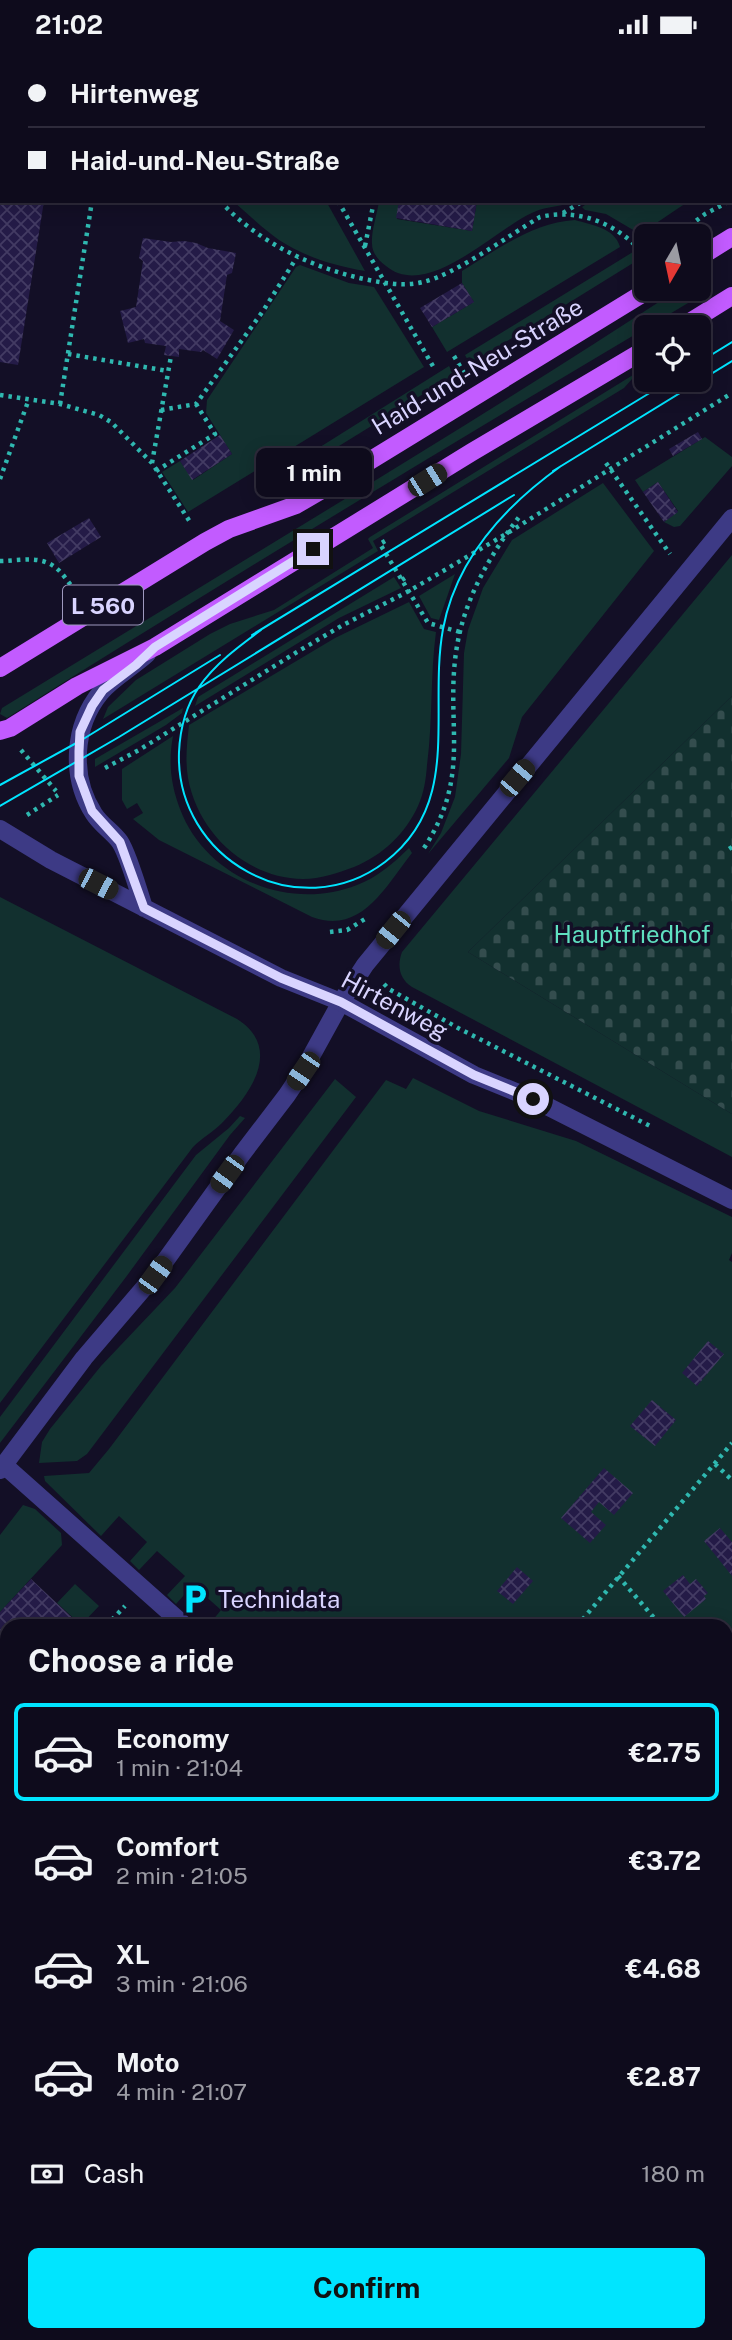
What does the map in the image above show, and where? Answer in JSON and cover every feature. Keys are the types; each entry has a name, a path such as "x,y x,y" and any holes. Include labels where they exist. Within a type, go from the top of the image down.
{"main road":[{"path":"711,250 732,237"},
{"path":"701,315 732,296"},
{"name":"Haid-und-Neu-Straße","path":"0,669 205,542 229,529 296,505 634,299"},
{"name":"L 560","path":"0,731 10,728 77,686 155,647 472,452 634,356"}],"street":[{"path":"177,1619 2,1468 83,1358 155,1275 287,1095 365,965 732,518"},
{"path":"144,908 120,842 99,821 89,804 79,776 79,751 80,732 103,690 155,647"},
{"name":"Hirtenweg","path":"1,830 51,860 281,978 341,1002 474,1075 533,1099 732,1200"}],"path":[{"path":"60,404 92,203"},
{"path":"222,203 244,223 297,257 318,267 385,283 408,285 425,282 450,271 540,217 563,213 588,217 626,236 634,243"},
{"path":"339,203 434,368"},
{"path":"365,247 374,203"},
{"path":"563,213 580,203"},
{"path":"712,203 716,208"},
{"path":"692,224 727,203"},
{"path":"161,410 196,404 263,311 297,257"},
{"path":"68,354 168,371"},
{"path":"152,463 171,356"},
{"path":"104,769 343,625 409,591 506,534 732,393"},
{"path":"0,394 60,404 99,415 111,422 152,463 180,510 205,542"},
{"path":"0,479 29,399"},
{"path":"156,471 215,433 196,404"},
{"path":"607,463 685,575"},
{"path":"419,855 440,820 449,793 455,758 454,671 460,632 479,579 519,517"},
{"path":"385,541 380,544 428,624 460,632"},
{"path":"0,561 30,559 55,567 92,611"},
{"path":"402,580 408,576"},
{"path":"1,830 58,795 19,747"},
{"path":"330,932 347,930 362,923 368,916"},
{"path":"389,989 458,1028 660,1131"},
{"path":"583,1619 732,1443"},
{"path":"715,1464 732,1480"},
{"path":"618,1576 655,1619"}],"green space":[{"path":"235,203 327,203 365,271 320,260 289,246"},
{"path":"379,203 399,203 397,219 472,231 477,203 569,203 534,212 462,258 422,275 403,274 378,259 372,247"},
{"path":"588,203 686,203 655,224 634,224 634,230 606,214 582,207"},
{"path":"575,220 608,231 620,247 447,352 432,327 474,302 462,283 462,271 530,232 559,222"},
{"path":"634,251 634,262 470,364 465,355"},
{"path":"300,265 349,283 374,287 424,367 188,512 162,472 180,461 193,480 232,454 206,413 207,400 296,267"},
{"path":"660,301 692,301 668,315 639,315"},
{"path":"634,318 634,335 357,501 7,718 0,714 2,708 427,449"},
{"path":"449,366 454,375 292,475 258,486"},
{"path":"634,374 624,388 373,541 378,551 103,719 108,707 136,680 210,634 230,624 274,610 373,548 368,539"},
{"path":"705,437 732,457 732,466 680,526 674,527 664,522 678,511 658,482 643,492 635,480"},
{"path":"603,483 654,551 522,717 509,758 428,854 441,833 455,797 461,754 464,653 468,630 483,588 512,540"},
{"path":"732,555 732,696 468,952 732,1114 732,1157 412,987 402,976 400,962 402,952"},
{"path":"455,574 439,620 431,618 419,596"},
{"path":"394,577 401,588 339,618 195,706 198,697"},
{"path":"409,602 424,629 436,632 426,775 422,796 407,826 392,843 374,856 354,867 316,878 282,877 262,871 244,861 214,834 193,798 187,765 189,725 335,638"},
{"name":"Hauptfriedhof","path":"732,696 732,1114 468,952"},
{"path":"183,708 182,713 166,725 95,767 95,759"},
{"path":"173,736 171,765 174,791 192,833 209,854 253,883 278,891 304,894 331,892 371,878 409,848 412,853 382,893 358,914 330,921 312,917 159,840 133,819 143,813 137,803 127,809 122,800 122,769"},
{"path":"0,897 237,1019 251,1031 258,1043 260,1057 258,1071 243,1099 222,1123 193,1147 0,1403"},
{"path":"413,1078 479,1111 576,1141 732,1217 732,1253 729,1260 732,1262 732,1619 214,1619 221,1610 193,1585 176,1604 167,1595 185,1576 157,1551 139,1570 130,1561 147,1542 119,1516 101,1536 45,1481 44,1476 89,1473 386,1080 406,1089"},
{"path":"335,1079 356,1097 87,1454 77,1461 39,1463 42,1442 50,1429 101,1366 175,1288"},
{"path":"240,1116 245,1118 0,1443 0,1417 196,1155"},
{"path":"23,1505 35,1509 61,1533 62,1545 0,1612 0,1535"},
{"path":"75,1584 99,1606 87,1619 74,1619 57,1603"}],"building":[{"path":"0,203 44,203 18,365 0,362"},
{"path":"399,203 477,203 472,231 396,218"},
{"path":"143,238 184,241 236,253 232,273 227,275 220,321 234,330 217,359 203,350 179,349 179,357 164,355 166,346 145,343 144,339 128,343 120,311 136,307 143,261 139,258"},
{"path":"462,283 474,302 432,327 420,308"},
{"path":"698,432 702,439 673,456 669,449"},
{"path":"220,435 232,454 192,480 180,461"},
{"path":"658,482 678,512 664,522 643,492"},
{"path":"89,518 101,537 59,563 47,543"},
{"path":"708,1341 724,1354 697,1386 682,1373"},
{"path":"652,1400 676,1420 655,1446 630,1426"},
{"path":"604,1468 633,1493 614,1515 599,1502 591,1512 606,1525 590,1543 561,1518"},
{"path":"720,1528 732,1542 732,1576 704,1541"},
{"path":"517,1567 533,1581 513,1604 497,1591"},
{"path":"683,1575 690,1584 696,1579 708,1593 704,1596 706,1599 684,1617 663,1591"},
{"path":"31,1579 74,1619 0,1619 0,1612"}],"tram line":[{"path":"711,355 732,342"},
{"path":"553,471 732,361"},
{"path":"252,635 651,392"},
{"path":"261,630 235,649 212,671 191,702 184,718 179,752 183,790 197,824 219,851 248,872 281,884 316,888 351,881 385,862 409,838 425,812 434,784 438,754 439,660 443,629 459,580 471,557 502,517 561,466"},
{"path":"0,806 119,737 514,495"},
{"path":"0,785 80,741 220,655"}],"place":[{"name":"Technidata","path":"195,1599"}],"route":[{"path":"313,549 155,647 103,690 80,732 79,776 86,797 99,821 120,842 144,908 281,978 341,1002 474,1075 533,1099"}]}
